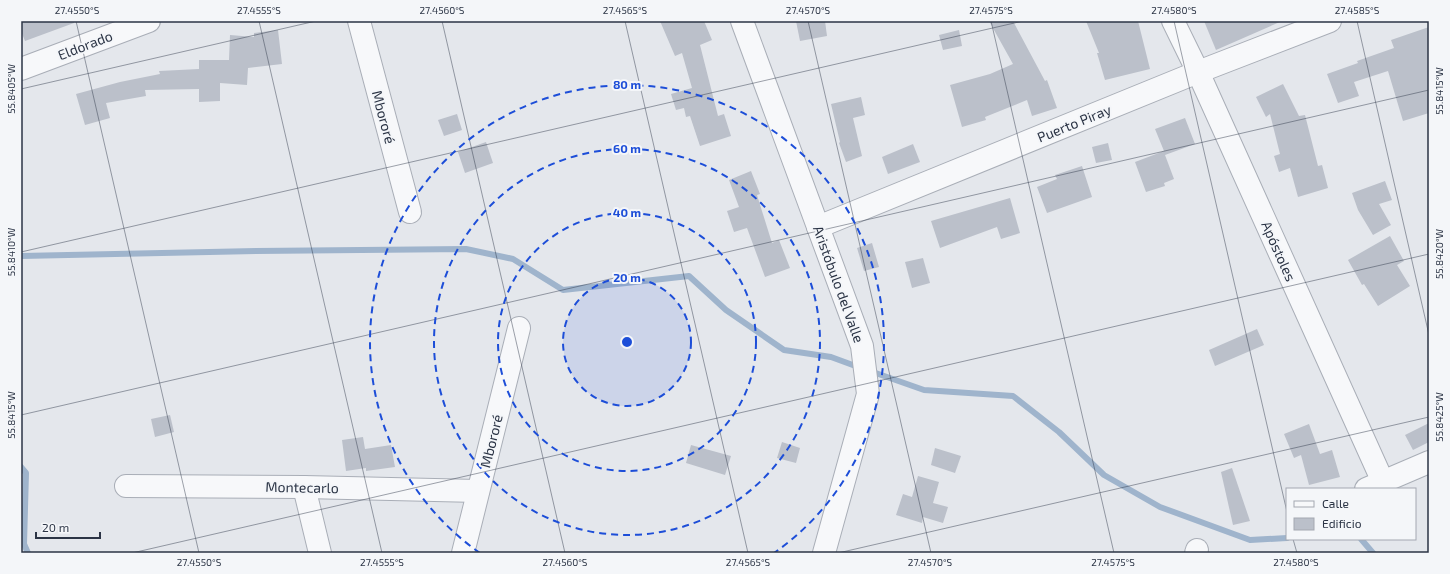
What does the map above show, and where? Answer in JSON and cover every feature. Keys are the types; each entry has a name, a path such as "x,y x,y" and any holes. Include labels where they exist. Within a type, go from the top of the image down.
{"street":[{"name":"Eldorado","path":"21,69 149,21"},
{"name":"Mbororé","path":"359,21 410,212"},
{"name":"Aristóbulo del Valle","path":"742,21 862,346 868,394 824,553"},
{"name":"Apóstoles","path":"1173,21 1198,72 1375,485"},
{"name":"Puerto Piray","path":"818,226 1198,72 1330,21"},
{"name":"Mbororé","path":"463,553 519,328"},
{"path":"1375,485 1429,462"},
{"name":"Montecarlo","path":"126,486 304,487 478,491"},
{"path":"304,487 320,553"}],"building":[{"path":"21,21 74,21 74,23 25,41 21,31"},
{"path":"660,21 704,21 712,40 700,45 718,116 724,114 731,136 700,146 690,116 686,117 684,108 676,110 671,94 692,88 682,53 675,56"},
{"path":"796,21 825,21 827,36 800,41"},
{"path":"989,21 1013,21 1045,81 1047,80 1057,108 1032,116 1027,100 985,117 986,120 962,127 950,85 990,74 1013,64"},
{"path":"1086,21 1138,21 1150,69 1105,80 1097,53 1099,53"},
{"path":"1204,21 1282,21 1216,50"},
{"path":"1429,27 1429,113 1403,121 1388,71 1354,82 1359,96 1338,103 1327,74 1358,63 1357,61 1394,48 1391,40"},
{"path":"278,30 282,64 248,68 247,85 220,83 220,101 199,102 199,89 145,90 146,96 106,103 110,118 85,125 76,94 120,82 160,74 159,71 199,69 199,60 229,60 230,35 254,37 254,33"},
{"path":"959,30 962,46 943,50 939,35"},
{"path":"1283,84 1299,116 1305,115 1318,166 1322,165 1328,188 1298,197 1290,168 1279,172 1274,156 1280,154 1270,114 1266,117 1256,97"},
{"path":"861,97 865,115 853,118 862,156 846,162 839,143 831,104"},
{"path":"457,114 462,130 444,136 438,120"},
{"path":"1185,118 1195,144 1165,155 1174,179 1164,183 1165,186 1146,192 1135,162 1164,151 1155,129"},
{"path":"486,142 493,163 465,173 458,152"},
{"path":"1108,143 1112,160 1096,163 1092,147"},
{"path":"913,144 920,162 888,174 882,157"},
{"path":"1082,166 1092,197 1047,213 1037,187 1057,179 1055,175"},
{"path":"751,171 760,194 757,195 772,243 779,240 790,268 765,277 747,228 734,232 727,211 739,207 729,180"},
{"path":"1385,181 1392,200 1379,204 1391,225 1373,235 1358,210 1352,193"},
{"path":"1010,198 1020,233 1001,239 997,227 940,248 931,221"},
{"path":"1390,236 1404,261 1397,265 1410,286 1378,306 1364,284 1362,285 1348,260"},
{"path":"872,243 879,267 864,271 857,248"},
{"path":"923,258 930,283 912,288 905,262"},
{"path":"1257,329 1264,345 1215,366 1209,350"},
{"path":"170,415 174,432 155,437 151,419"},
{"path":"1429,423 1429,442 1413,450 1405,435"},
{"path":"1309,424 1320,454 1332,450 1340,477 1309,485 1301,455 1294,458 1284,434"},
{"path":"363,437 365,449 391,445 395,467 366,471 366,468 346,471 342,440"},
{"path":"782,442 800,448 796,463 777,458"},
{"path":"691,445 731,456 725,475 686,463"},
{"path":"935,448 961,456 955,473 931,465"},
{"path":"1232,468 1250,521 1233,525 1221,472"},
{"path":"918,476 939,482 933,503 948,507 943,523 923,517 922,523 896,515 903,494 912,497"}],"waterway":[{"path":"21,256 256,251 466,249 513,259 563,290 689,276 726,310 784,350 831,357 861,368"},
{"path":"870,371 924,390 1013,396 1059,432 1104,475 1160,507 1250,540 1286,538"},
{"path":"21,467 26,473 24,544 28,553"},
{"path":"1362,540 1373,553"}]}
